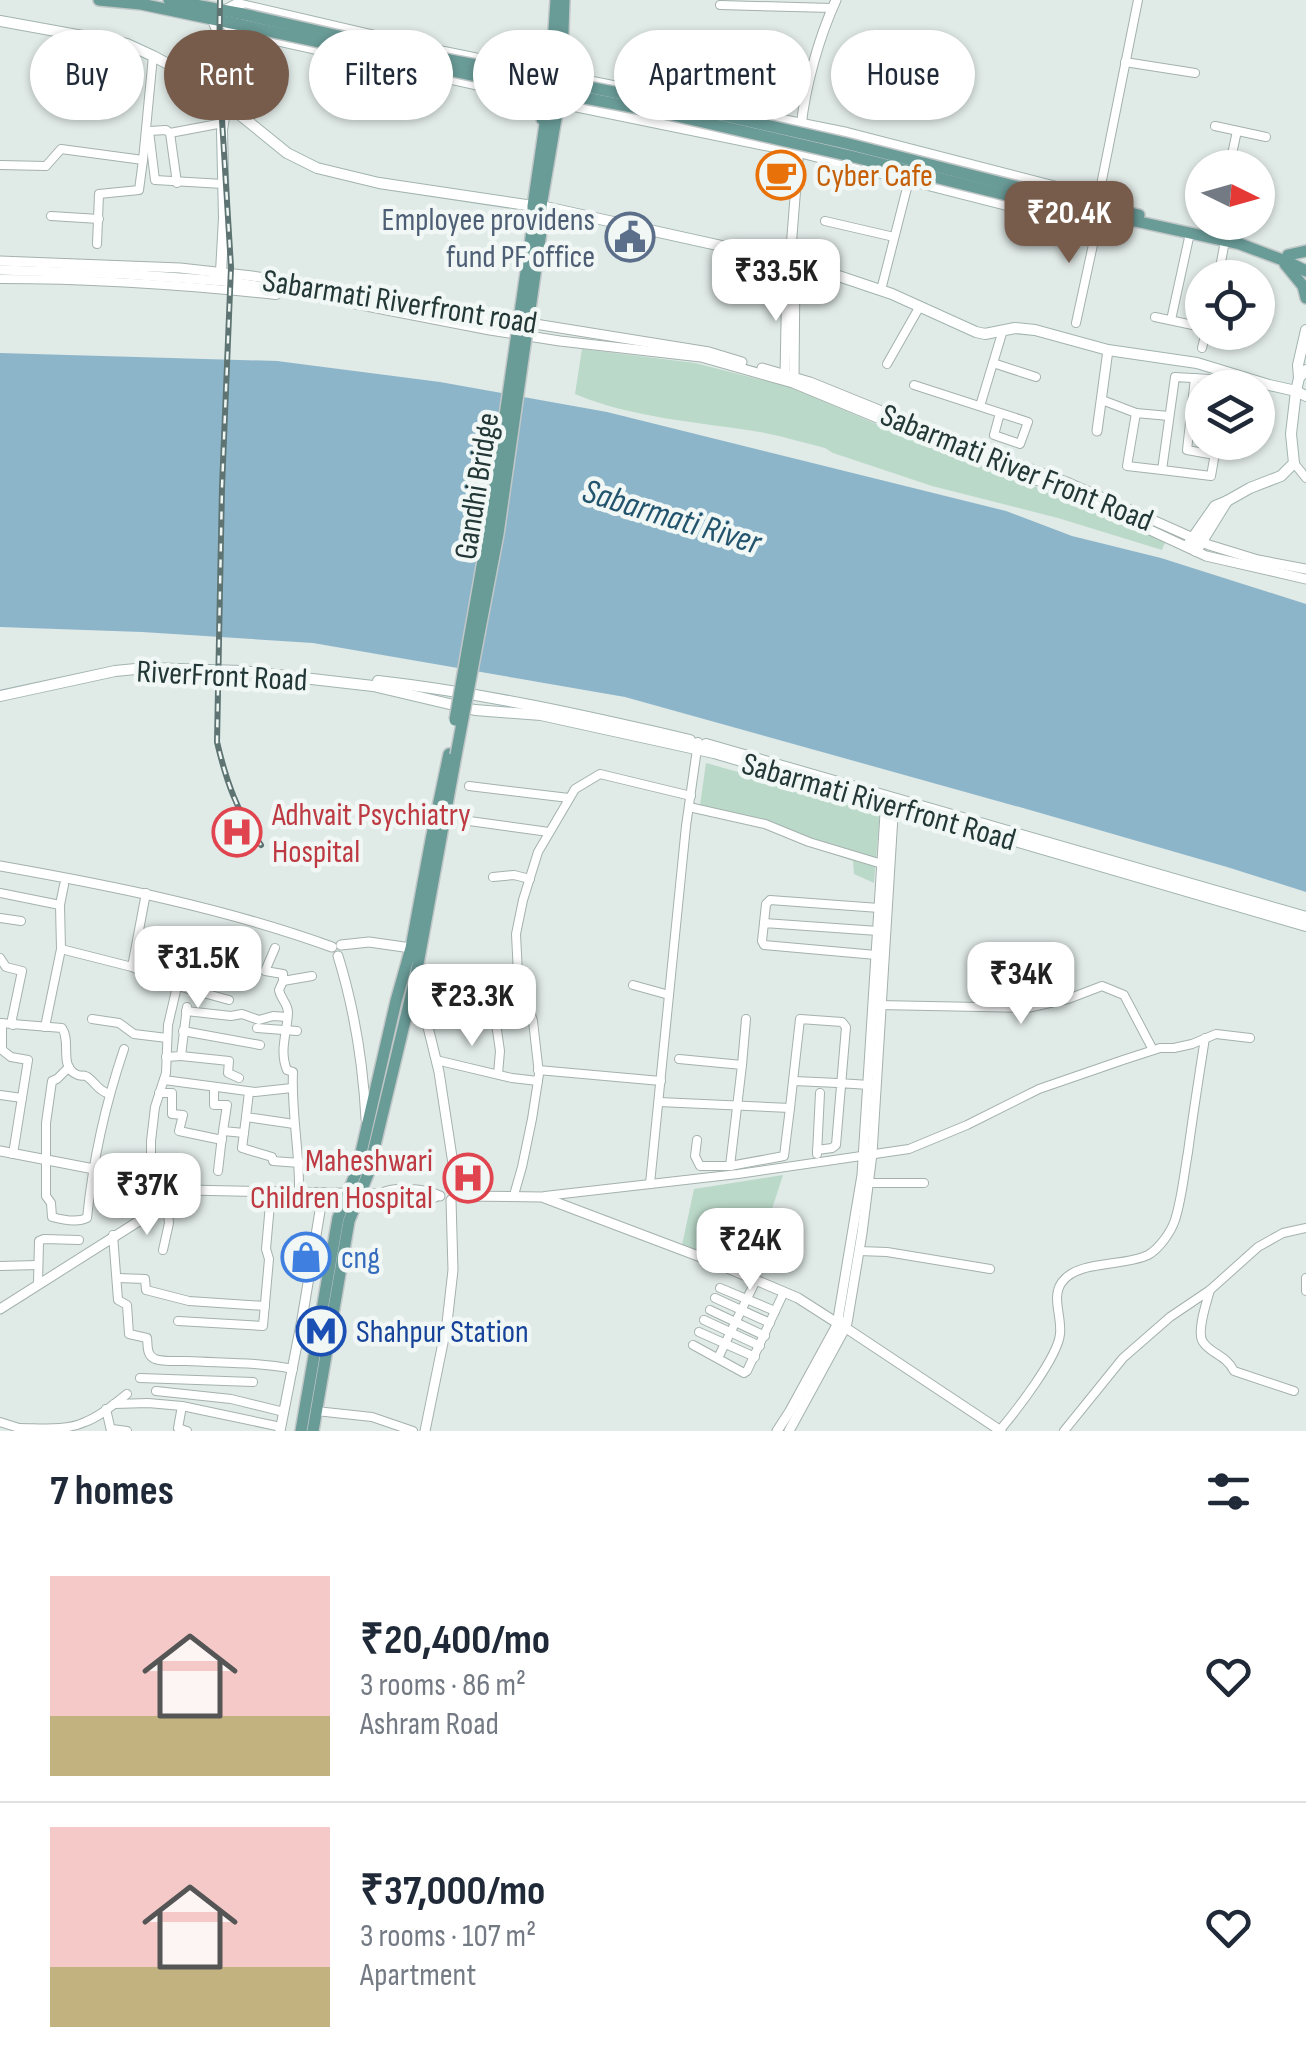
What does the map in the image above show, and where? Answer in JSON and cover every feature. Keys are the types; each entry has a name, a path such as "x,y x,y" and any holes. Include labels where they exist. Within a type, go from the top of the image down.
{"main road":[{"path":"99,0 222,12 237,4 473,61"},
{"path":"169,0 527,87 664,113 1080,208 1185,224"},
{"name":"Gandhi Bridge","path":"559,30 560,4"},
{"path":"222,12 231,30 473,84"},
{"path":"0,21 127,44 164,62"},
{"path":"594,81 847,133 1068,190 1080,208"},
{"path":"594,110 798,152 1050,216 1080,208"},
{"path":"221,272 224,120"},
{"path":"245,120 287,154 317,168 380,183 537,206 790,261 881,290 976,332 1035,330 1108,350 1197,363 1209,370"},
{"path":"544,120 548,133"},
{"name":"Gandhi Bridge","path":"453,754 538,225 537,206 549,120"},
{"path":"548,133 559,120"},
{"path":"1098,211 1185,232"},
{"path":"1217,240 1283,257 1306,251"},
{"path":"1245,240 1306,268"},
{"path":"1283,257 1303,286 1306,298"},
{"path":"1294,463 1290,434 1301,393 1303,374 1298,366 1306,330"},
{"path":"1275,387 1301,393"},
{"name":"Sabarmati River Front Road","path":"1193,544 1215,506 1281,476 1294,463"},
{"name":"RiverFront Road","path":"0,693 113,667 146,664 244,666 479,694"},
{"name":"RiverFront Road","path":"0,693 146,668 242,671 373,686 445,704"},
{"name":"Sabarmati Riverfront Road","path":"479,694 544,706 697,745 1306,917"},
{"name":"Sabarmati Riverfront Road","path":"445,704 541,715 697,745"},
{"path":"300,1431 338,1218 368,1174 430,840 453,754"},
{"path":"313,1431 357,1170 367,1122 415,977 453,754"},
{"name":"Sabarmati Riverfront Road","path":"890,800 1306,926"}],"street":[{"path":"1076,323 1138,0"},
{"path":"720,6 834,4 801,124 790,261 796,270 789,378 944,446 1193,544 1306,569"},
{"path":"96,244 99,194 139,190 153,56"},
{"path":"1126,62 1195,73"},
{"path":"223,124 170,133 149,132 156,180 223,184"},
{"path":"1215,126 1266,137"},
{"path":"1233,150 1237,130"},
{"path":"170,133 177,182"},
{"path":"0,166 46,166 61,148 143,160"},
{"path":"881,290 909,180"},
{"path":"50,216 98,219"},
{"path":"825,221 894,237"},
{"path":"1171,320 1188,240"},
{"path":"1222,260 1225,242"},
{"name":"Sabarmati Riverfront road","path":"0,261 221,272 709,352 789,378"},
{"name":"Sabarmati Riverfront road","path":"0,270 186,278 284,290 490,330 700,357 789,378"},
{"path":"0,279 183,285 276,295 284,290"},
{"path":"886,364 920,306"},
{"path":"1155,317 1185,324"},
{"path":"980,406 1003,330"},
{"path":"1097,431 1108,350"},
{"path":"993,363 1036,376"},
{"path":"1162,470 1175,377 1185,378"},
{"path":"914,386 980,406 1028,422 1020,444 994,435 1000,413"},
{"path":"1102,400 1136,413 1169,416"},
{"path":"1136,413 1127,466 1211,476 1213,460"},
{"path":"1294,463 1306,478"},
{"path":"1193,544 1206,556 1306,578"},
{"path":"650,1184 697,745"},
{"path":"514,1195 538,1080 533,1021 518,974 516,934 538,852 575,789 600,774 691,796"},
{"path":"469,786 570,798"},
{"path":"789,1431 841,1325 859,1251 869,1183 868,1084 878,1005 876,954 890,800"},
{"path":"777,1431 841,1325 867,1155 890,800"},
{"path":"689,807 765,824 882,864"},
{"path":"462,820 549,832"},
{"path":"0,866 254,920 337,949 369,942 412,948"},
{"path":"493,878 514,875 530,879"},
{"path":"44,1027 61,949 60,905 64,884"},
{"path":"0,893 60,905"},
{"path":"132,968 146,894"},
{"path":"876,954 764,945 762,941 766,904 770,900 879,908"},
{"path":"0,918 21,921"},
{"path":"764,922 878,932"},
{"path":"152,1180 155,1108 164,1080 167,1038 184,956 182,940 164,939"},
{"path":"275,948 265,971 283,974 279,990 287,1004 287,1017 282,1058 287,1070 293,1072 299,1193"},
{"path":"61,949 229,1000"},
{"path":"337,949 357,1027 367,1122"},
{"path":"184,956 225,965 220,978"},
{"path":"0,958 6,968 22,971 12,1025"},
{"path":"489,974 500,1051 498,1074"},
{"path":"415,977 518,974"},
{"path":"283,981 312,976"},
{"path":"415,977 436,1060 454,1196 453,1270 428,1431"},
{"path":"415,977 436,1073 454,1196"},
{"path":"633,984 670,995"},
{"path":"878,1005 1027,1008 1102,986 1124,994 1152,1050"},
{"path":"181,1056 186,1009 242,1014 259,1020 287,1017"},
{"path":"696,1140 695,1156 700,1166 730,1166 784,1156 798,1022 804,1018 844,1024 836,1145 817,1150"},
{"path":"92,1019 119,1023 134,1034 167,1038"},
{"path":"730,1166 746,1019"},
{"path":"14,1154 28,1060 2,1050 1,1023 62,1028 68,1036 66,1062 73,1073 89,1078 109,1094"},
{"path":"257,1028 298,1031"},
{"path":"183,1030 260,1045"},
{"path":"0,1152 188,1190 380,1194 402,1190 438,1196 542,1196 908,1149 1038,1089 1152,1050 1174,1048 1216,1034 1250,1038"},
{"path":"542,1196 798,1298 1000,1430 1056,1350 1060,1333 1056,1295 1070,1273 1129,1262 1152,1253 1169,1234 1175,1222 1205,1038"},
{"path":"70,1068 52,1081 46,1122 46,1196 52,1215 84,1220 109,1094 124,1049"},
{"path":"166,1057 229,1060 228,1073 239,1078"},
{"path":"679,1059 742,1065"},
{"path":"436,1060 538,1080"},
{"path":"363,1065 382,1086"},
{"path":"538,1070 661,1081"},
{"path":"164,1080 250,1092 292,1088"},
{"path":"794,1081 868,1084"},
{"path":"214,1087 214,1104 226,1104 218,1170"},
{"path":"250,1092 242,1148 272,1157 273,1161 300,1163"},
{"path":"816,1163 820,1092"},
{"path":"160,1094 172,1093 172,1114 183,1116 180,1131 222,1136 244,1133"},
{"path":"0,1095 22,1098"},
{"path":"659,1102 790,1108"},
{"path":"246,1117 294,1124"},
{"path":"869,1183 924,1183"},
{"path":"0,1309 188,1190"},
{"path":"178,1321 262,1327 271,1193"},
{"path":"110,1406 182,1406 280,1429 322,1193"},
{"path":"163,1250 169,1223 167,1204"},
{"path":"72,1220 86,1253"},
{"path":"1064,1431 1123,1358 1170,1317 1210,1290 1258,1248 1283,1232 1306,1228"},
{"path":"114,1235 118,1300 128,1308 129,1334 147,1338 148,1353 154,1359 259,1364 292,1370"},
{"path":"38,1284 41,1239 80,1240"},
{"path":"859,1251 990,1269"},
{"path":"0,1266 38,1265"},
{"path":"118,1278 144,1279 146,1290 174,1298 265,1306"},
{"path":"1306,1278 1306,1291"},
{"path":"718,1358 756,1280"},
{"path":"720,1288 776,1311"},
{"path":"1210,1290 1200,1332 1203,1342 1230,1362 1234,1372 1294,1391"},
{"path":"694,1345 748,1372 784,1292"},
{"path":"715,1298 770,1322"},
{"path":"710,1310 764,1336"},
{"path":"704,1320 760,1346"},
{"path":"699,1332 755,1356"},
{"path":"178,1361 178,1393"},
{"path":"140,1378 254,1382"},
{"path":"156,1391 231,1400 284,1412"},
{"path":"0,1422 19,1430 81,1424 127,1394"},
{"path":"110,1406 111,1430 128,1431"},
{"path":"180,1430 182,1406"},
{"path":"316,1412 372,1417 413,1431"}],"green space":[{"path":"582,349 695,363 790,387 1166,540 1162,550 932,486 795,440 644,414 598,402 575,394"},
{"path":"706,763 880,812 874,883 854,874 853,861 754,825 699,812"},
{"path":"783,1175 752,1271 682,1245 694,1189"}],"water":[{"name":"Sabarmati River","path":"0,353 277,361 440,382 607,412 1006,511 1072,536 1161,558 1306,604 1306,892 625,697 313,643 0,627"}],"railway":[{"path":"220,0 219,70 231,267 217,742 233,796 261,845"}],"place":[{"name":"Cyber Cafe","path":"781,175"},
{"name":"Employee providens fund PF office","path":"630,237"},
{"name":"Adhvait Psychiatry Hospital","path":"237,832"},
{"name":"Maheshwari Children Hospital","path":"468,1178"},
{"name":"cng","path":"306,1257"},
{"name":"Shahpur Station","path":"321,1331"}]}
